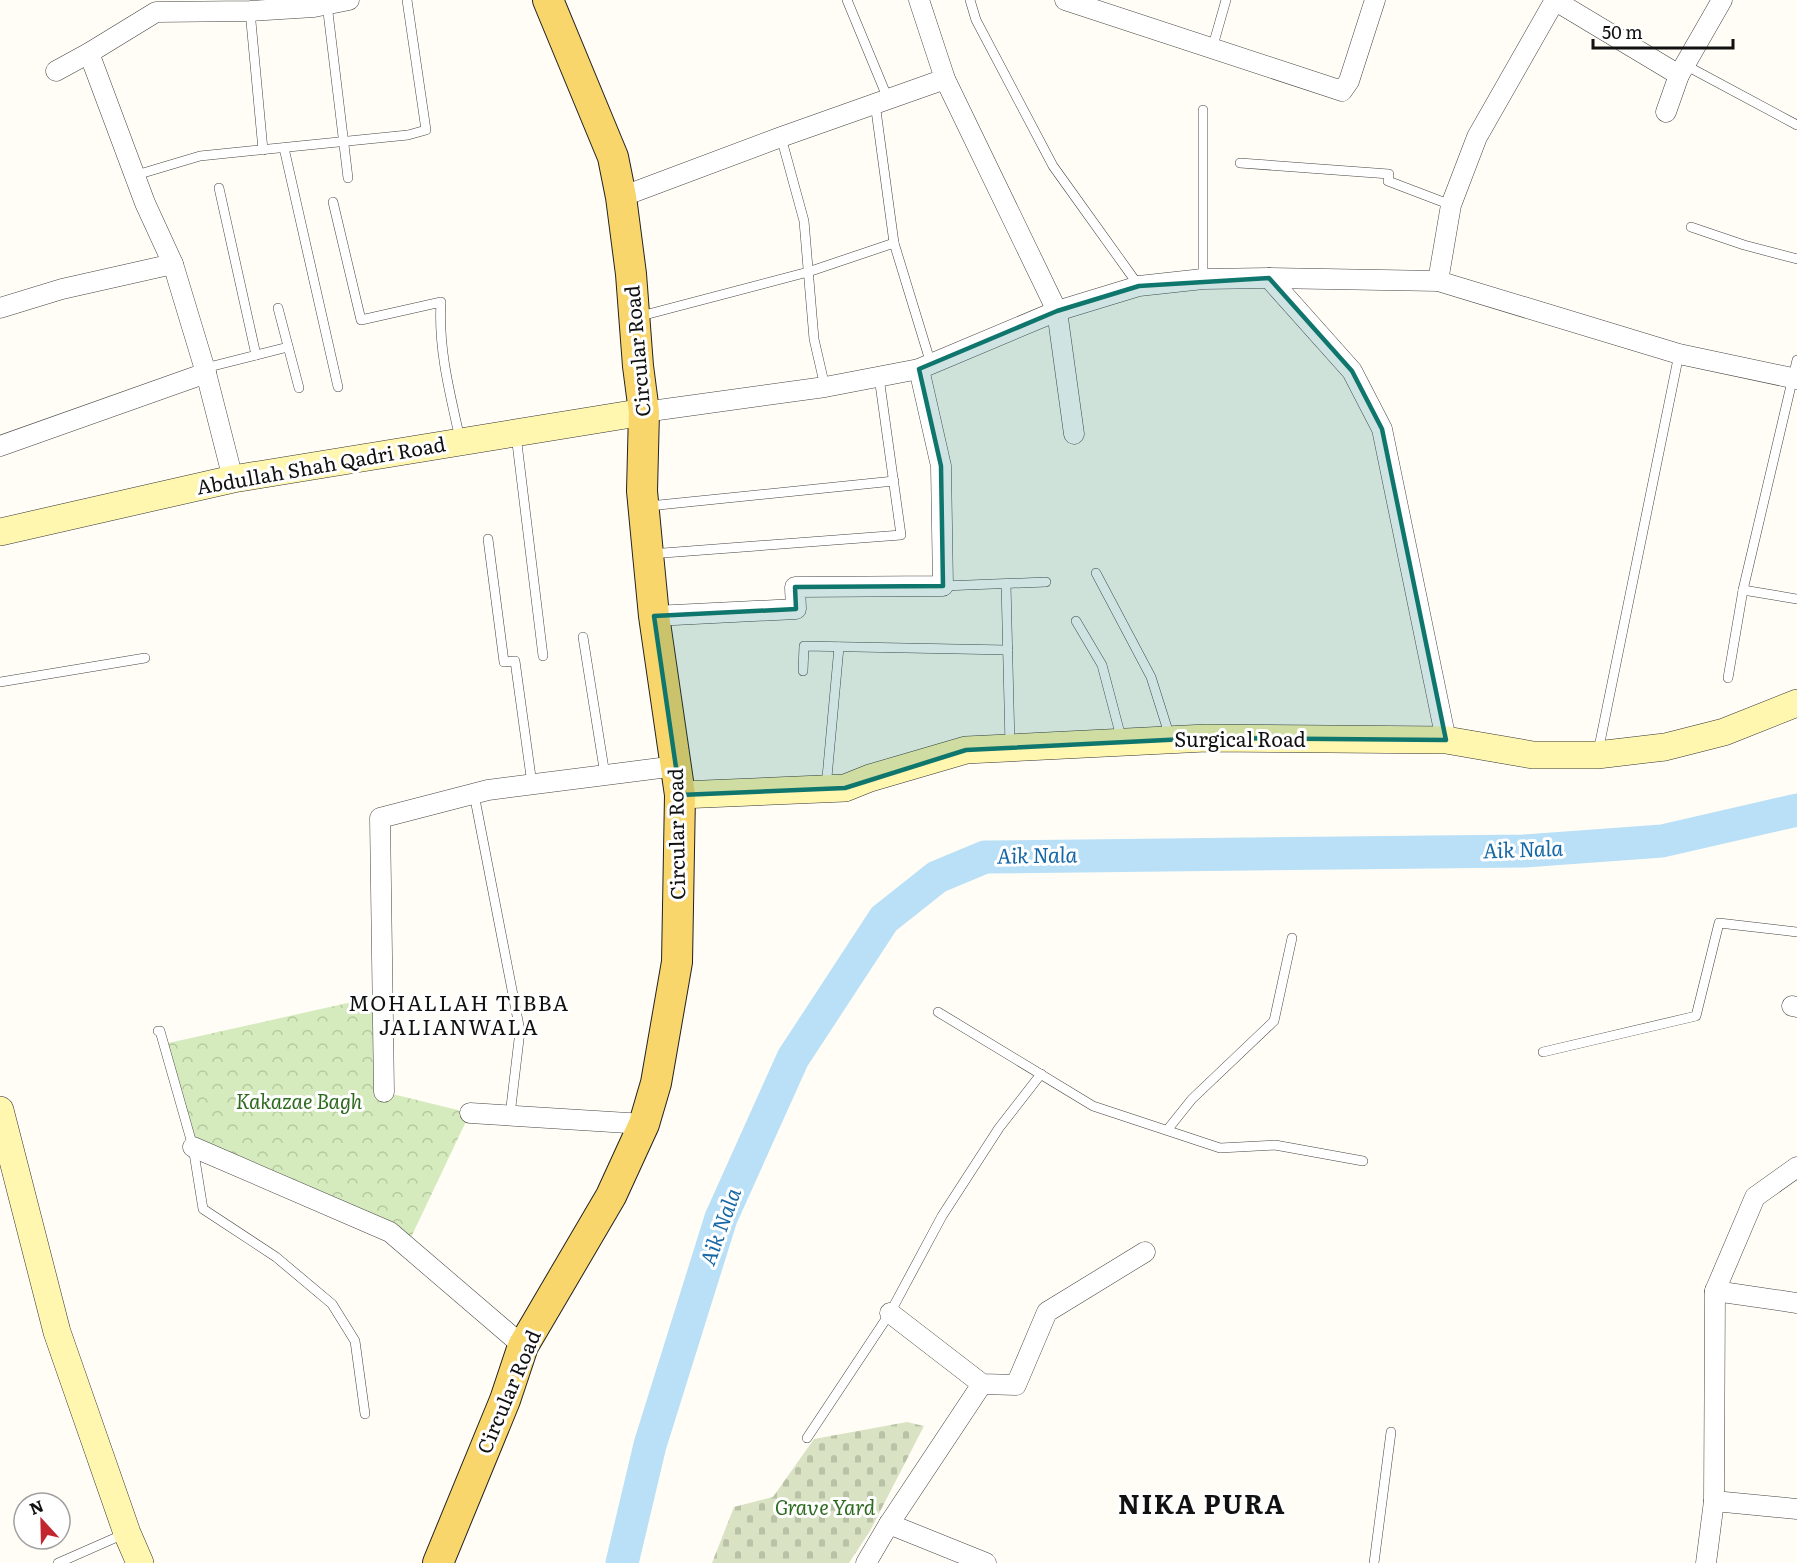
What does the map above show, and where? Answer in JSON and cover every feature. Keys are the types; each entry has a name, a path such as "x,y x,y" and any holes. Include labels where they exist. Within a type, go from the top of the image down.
{"main road":[{"name":"Circular Road","path":"438,1563 505,1400 523,1346 611,1196 644,1124 656,1083 677,962 678,780 654,616 644,506 644,412 621,197 613,157 549,0"}],"street":[{"path":"56,71 88,54 151,6 250,12 349,0"},
{"path":"919,0 945,79 1057,311 1074,434"},
{"path":"1070,1 1342,91 1349,81 1375,0"},
{"path":"1438,281 1451,205 1477,137 1554,0 1682,70"},
{"path":"1666,112 1682,70 1722,0"},
{"path":"88,54 145,203 173,264 206,371 233,479"},
{"path":"621,197 945,79"},
{"path":"0,308 62,289 173,264"},
{"path":"1269,278 1352,370 1382,429 1446,740"},
{"path":"644,412 825,387 925,367 1057,311 1139,286 1203,279 1438,281 1679,354 1796,373"},
{"path":"654,616 796,609 795,587 943,586 941,466 925,367"},
{"path":"0,446 206,371"},
{"name":"Abdullah Shah Qadri Road","path":"0,532 233,479 644,412"},
{"name":"Surgical Road","path":"678,780 826,789 845,788 870,778 966,750 1206,738 1446,740 1533,755 1597,755 1665,747 1724,732 1797,704"},
{"path":"384,1092 380,818 488,790 532,784 605,775 678,780"},
{"path":"0,1110 57,1332 127,1533 140,1563"},
{"path":"470,1113 644,1124"},
{"path":"193,1147 390,1232 523,1346"},
{"path":"1706,1563 1714,1501 1715,1291 1755,1197 1797,1167"},
{"path":"890,1313 982,1384 1016,1385 1047,1312 1145,1252"},
{"path":"1715,1291 1797,1303"},
{"path":"866,1563 889,1524 982,1384"},
{"path":"1714,1501 1797,1509"},
{"path":"889,1524 986,1563"}],"lane":[{"path":"143,173 200,156 408,135 426,130 407,0"},
{"path":"848,0 881,101 894,243 925,367"},
{"path":"970,0 976,20 1053,166 1139,286"},
{"path":"1212,49 1226,0"},
{"path":"314,4 345,142 348,178"},
{"path":"250,12 263,150"},
{"path":"1682,70 1797,125"},
{"path":"1203,111 1203,279"},
{"path":"781,137 804,221 814,339 825,387"},
{"path":"284,148 338,387"},
{"path":"1239,163 1389,174 1388,181 1451,205"},
{"path":"219,188 256,355"},
{"path":"333,202 361,320 441,302 440,320 445,370 461,442"},
{"path":"1691,227 1744,245 1797,259"},
{"path":"634,318 808,272 894,243"},
{"path":"278,308 298,388"},
{"path":"206,371 288,347"},
{"path":"1597,755 1679,354"},
{"path":"1728,678 1743,590 1796,373"},
{"path":"648,554 901,535 879,376"},
{"path":"516,433 543,656"},
{"path":"644,506 894,481"},
{"path":"488,539 504,662 515,661 532,784"},
{"path":"1096,573 1151,677 1171,740"},
{"path":"943,586 1046,582"},
{"path":"1006,584 1010,747"},
{"path":"1743,590 1797,599"},
{"path":"1076,621 1102,665 1122,742"},
{"path":"583,637 605,775"},
{"path":"803,671 804,646 1008,650"},
{"path":"826,789 839,647"},
{"path":"0,681 145,658"},
{"path":"474,794 520,1031 510,1115"},
{"path":"1543,1052 1696,1016 1719,923 1797,932"},
{"path":"1168,1130 1192,1099 1274,1021 1292,938"},
{"path":"938,1012 1093,1106 1220,1148 1275,1145 1363,1161"},
{"path":"158,1031 160,1031 193,1147 203,1209 276,1257 332,1304 355,1341 365,1414"},
{"path":"807,1438 890,1313 942,1216 999,1128 1041,1074"},
{"path":"1374,1563 1391,1432"},
{"path":"58,1563 127,1533"}],"highlighted area":[{"path":"1269,278 1352,371 1382,429 1446,740 1206,738 966,750 845,788 680,795 654,616 796,609 795,587 943,586 941,466 919,369 1057,311 1139,286"}],"green space":[{"name":"Kakazae Bagh","path":"379,996 384,1092 470,1113 406,1248 193,1147 164,1044"},
{"name":"Grave Yard","path":"907,1422 924,1426 870,1531 849,1563 712,1563 734,1507 773,1497 814,1439"}],"waterway":[{"name":"Aik Nala","path":"622,1563 650,1445 721,1218 793,1058 884,919 937,877 985,857 1524,851 1662,841 1797,810"}],"district":[{"name":"MOHALLAH TIBBA JALIANWALA","path":"459,1016"},
{"name":"NIKA PURA","path":"1202,1505"}]}
